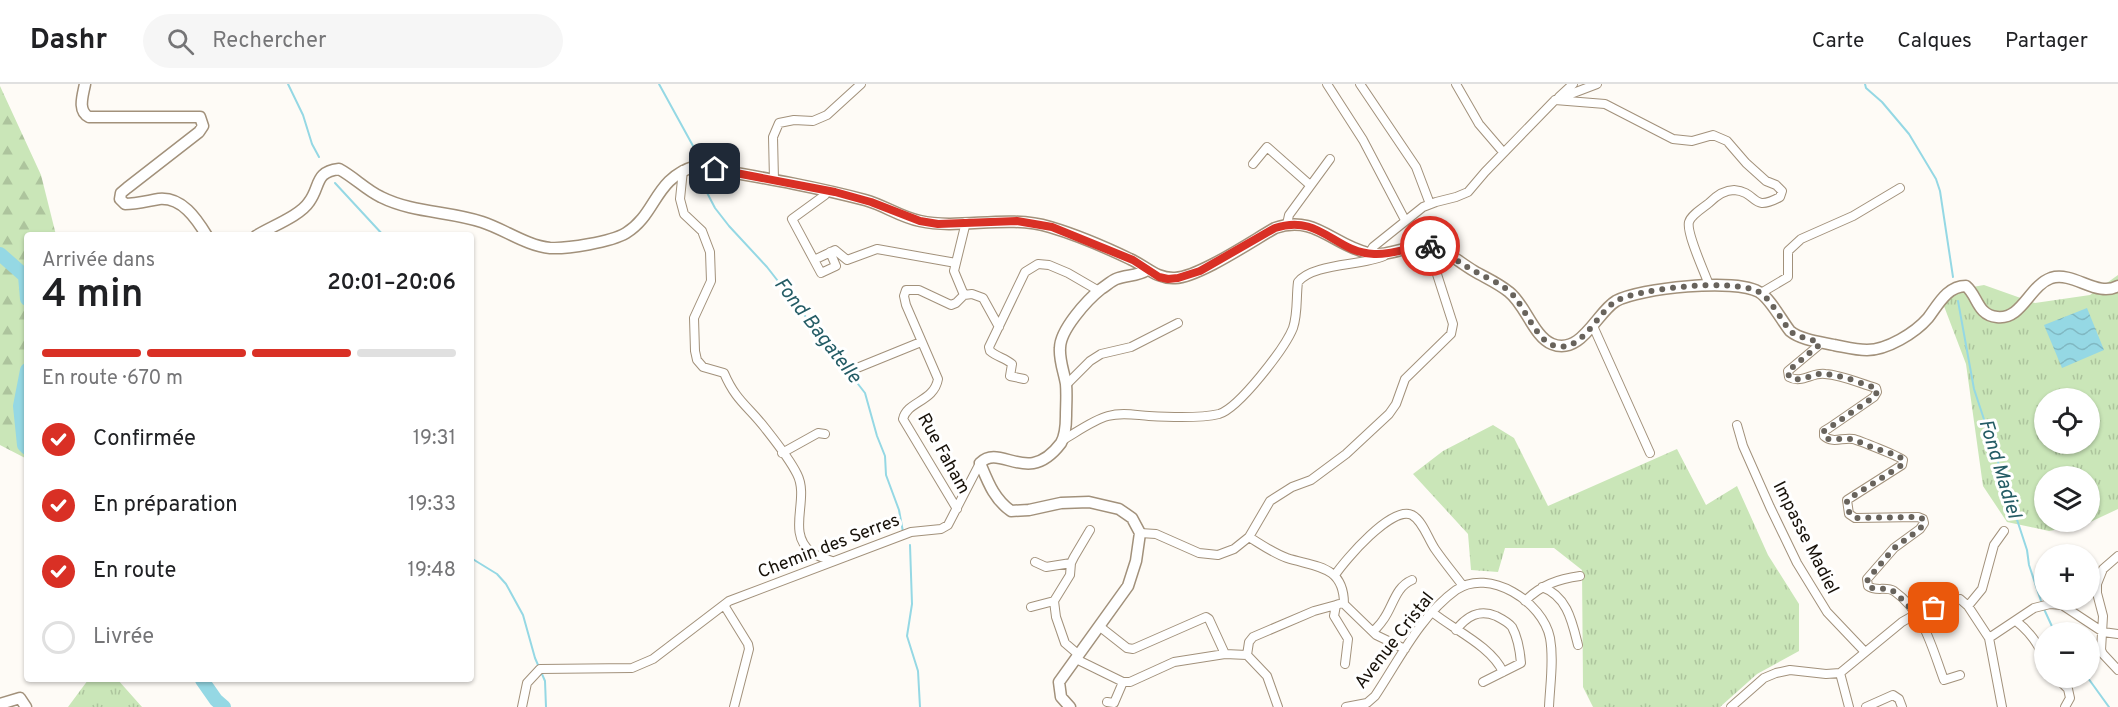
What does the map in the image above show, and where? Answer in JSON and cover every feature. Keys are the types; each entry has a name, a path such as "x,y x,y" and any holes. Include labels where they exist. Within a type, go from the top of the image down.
{"main road":[{"path":"86,84 82,110 84,115 89,117 200,117 203,126 200,132 127,188 121,194 120,199 125,204 162,199 172,201 182,205 195,217 204,232"},
{"path":"263,232 298,213 309,203 321,175 339,170 379,196 397,204 422,211 480,221 536,245 550,248 565,247 623,235 635,227 671,177 696,166 827,191 871,202 920,221 938,224 1017,221 1052,227 1133,260 1159,277 1168,279 1191,275 1275,228 1287,224 1295,223 1312,228 1348,247 1369,254 1424,245 1440,249 1512,294 1544,339 1553,345 1565,345 1576,341 1586,334 1606,308 1631,295 1709,285 1736,286 1761,293 1795,335 1819,342 1865,350 1881,347 1917,327 1953,289 1962,286 1969,288 1981,309 1987,314 2000,317 2013,313 2035,288 2052,278 2068,278 2108,290 2118,286"},
{"path":"1070,707 1061,697 1059,682 1128,586 1133,574 1140,533 1132,518 1119,509 1089,502 1060,503 1029,510 1011,511 1000,503 980,463 985,458 993,456 1024,465 1035,463 1047,457 1063,440 1066,422 1066,386 1059,349 1062,338 1069,325 1099,291 1115,279 1147,270"},
{"path":"0,704 20,698 26,707"}],"street":[{"path":"774,180 773,137 779,123 794,120 813,121 827,115 861,84"},
{"path":"1328,84 1364,140 1406,220"},
{"path":"1360,84 1416,167 1430,204"},
{"path":"1456,84 1479,124 1503,153"},
{"path":"1369,254 1373,247 1430,204 1456,198 1468,192 1503,153 1573,84"},
{"path":"1555,100 1597,84"},
{"path":"1555,100 1605,104 1673,139 1692,141 1713,135 1727,141 1746,163 1766,181 1776,185 1782,191 1780,197 1767,204 1760,203 1748,194 1732,190 1716,197 1689,220 1691,237 1709,285"},
{"path":"1253,164 1267,147 1310,185"},
{"path":"1287,224 1289,214 1330,159"},
{"path":"683,170 680,199 684,214 702,231 710,252 711,281 694,318 697,360 703,368 724,373 731,390 764,427 798,475 802,500 798,524 801,540 812,552 832,561"},
{"path":"1761,293 1788,277 1788,252 1801,239 1853,216 1900,188"},
{"path":"827,191 825,195 792,219 821,273 836,266 830,252"},
{"path":"966,222 954,271 964,295 972,294 983,298 999,327"},
{"path":"814,260 835,250 847,260 877,249 956,263"},
{"path":"1140,533 1156,534 1199,553 1218,555 1234,549 1249,537 1270,501 1292,487 1311,480 1346,454 1389,414 1396,404 1405,379 1451,334 1452,324 1434,265 1440,249"},
{"path":"1063,440 1106,416 1123,413 1151,416 1220,414 1234,405 1248,391 1288,339 1294,326 1297,288 1302,277 1329,267 1373,261 1393,251"},
{"path":"1024,379 1010,376 1012,364 990,351 989,347 1025,272 1038,264 1049,265 1099,291"},
{"name":"Rue Faham","path":"957,509 903,419 910,408 929,396 936,387 936,372 921,342 904,296 906,290 919,290 951,305 957,303 964,295"},
{"path":"1066,386 1096,357 1131,347 1178,323"},
{"path":"1593,326 1650,453"},
{"path":"857,368 921,342"},
{"path":"1819,342 1818,346 1788,371 1789,377 1794,380 1823,373 1876,388 1877,392 1874,397 1824,431 1824,436 1833,440 1852,439 1899,456 1903,460 1902,465 1847,500 1849,513 1855,518 1918,517 1923,519 1924,523 1920,529 1894,548 1867,582 1870,588 1889,589 1895,592 1916,614 1925,626 1944,680 1960,675"},
{"name":"Impasse Madiel","path":"1737,424 1743,446 1797,563 1827,612 1865,652"},
{"path":"782,453 818,433 825,434"},
{"name":"Chemin des Serres","path":"522,707 527,683 540,669 632,668 653,659 729,601 911,532 941,530 948,525 980,463"},
{"path":"1335,575 1344,560 1384,524 1402,513 1411,514 1420,522 1435,549 1463,586 1494,584 1533,608 1550,635 1552,655 1549,707"},
{"path":"1090,530 1071,563 1070,575 1054,600 1056,617 1065,643 1077,657 1123,682 1135,681 1166,664 1225,654 1247,655 1267,676 1278,707"},
{"path":"1968,606 1982,589 1994,545 2004,531"},
{"path":"1249,537 1275,554 1324,567 1335,575 1344,595 1335,619 1348,639 1345,664"},
{"path":"2118,556 2103,569 2097,584 2103,616 2101,650 2118,670"},
{"path":"1035,562 1046,567 1071,563"},
{"path":"1525,601 1542,587 1580,576"},
{"path":"1373,632 1384,620 1397,593 1412,580"},
{"name":"Avenue Cristal","path":"1346,707 1367,703 1375,696 1432,612 1463,586"},
{"path":"1542,587 1552,591 1563,601 1572,620 1578,645"},
{"path":"1731,707 1764,678 1776,673 1790,670 1826,674 1840,673 1902,622 1916,614 1960,599 1968,606 1989,638 2002,707"},
{"path":"1031,607 1054,600"},
{"path":"724,604 748,644 734,707"},
{"path":"1340,604 1373,632 1405,649"},
{"path":"1247,655 1249,642 1253,637 1314,611 1340,604"},
{"path":"1989,638 2034,608 2050,604 2062,605 2103,632 2118,634"},
{"path":"1432,612 1482,647 1501,666 1503,672"},
{"path":"1456,630 1468,618 1483,613 1511,625 1516,636 1521,663 1483,682"},
{"path":"1099,626 1127,648 1133,650 1206,617 1225,654"},
{"path":"2016,621 2034,639"},
{"path":"1840,673 1849,707"},
{"path":"1107,702 1114,703 1123,682"},
{"path":"2065,707 2070,698 2067,688"},
{"path":"1866,707 1893,695 1899,699 1902,707"}],"green space":[{"path":"0,86 41,175 55,232 24,232 24,457 0,445"},
{"path":"2118,275 2118,509 2100,517 2100,466 2034,466 2034,528 2007,522 1983,486 1966,364 1939,293 1984,285 2035,303 2090,295"},
{"path":"1493,425 1514,438 1548,506 1677,449 1706,505 1737,486 1768,555 1799,604 1799,651 1757,674 1720,707 1593,707 1583,687 1582,570 1554,548 1505,548 1498,572 1471,570 1468,534 1413,474 1443,451"},
{"path":"87,682 120,682 142,707 68,707"}],"water":[{"path":"2087,308 2104,350 2062,368 2044,325"}],"waterway":[{"path":"288,84 319,157"},
{"name":"Fond Bagatelle","path":"659,84 698,155"},
{"name":"Fond Madiel","path":"1865,84 1866,88 1882,102 1909,134 1936,179 1940,191 1953,277"},
{"path":"335,183 380,232"},
{"name":"Fond Bagatelle","path":"703,185 715,208 729,226 767,267 865,393 885,456 886,475 899,510 903,532"},
{"path":"0,254 24,275"},
{"name":"Fond Madiel","path":"1958,301 1974,389 2027,550 2034,580"},
{"path":"24,385 20,406 24,445"},
{"name":"Fond Bagatelle","path":"910,545 912,604 907,636 918,671 920,707"},
{"path":"474,560 497,574 506,584 523,615 535,658 545,681 546,707"},
{"name":"Fond Madiel","path":"2044,610 2050,622"},
{"path":"203,682 224,707"},
{"name":"Fond Madiel","path":"2095,688 2109,707"}],"way so far":[{"path":"1430,246 1440,249 1512,294 1544,339 1553,345 1565,345 1576,341 1586,334 1606,308 1631,295 1709,285 1736,286 1761,293 1790,331 1795,335 1819,342 1818,346 1788,371 1789,377 1794,380 1823,373 1876,388 1877,392 1874,397 1824,431 1824,436 1833,440 1852,439 1899,456 1903,460 1902,465 1847,500 1847,507 1849,513 1855,518 1918,517 1923,519 1924,523 1920,529 1894,548 1867,582 1870,588 1889,589 1895,592 1916,614 1934,608"}],"route":[{"path":"715,169 835,192 871,202 902,216 920,221 938,224 1017,221 1052,227 1133,260 1159,277 1168,279 1200,271 1275,228 1287,224 1303,224 1321,231 1348,247 1369,254 1384,254 1424,245 1430,246"}]}
